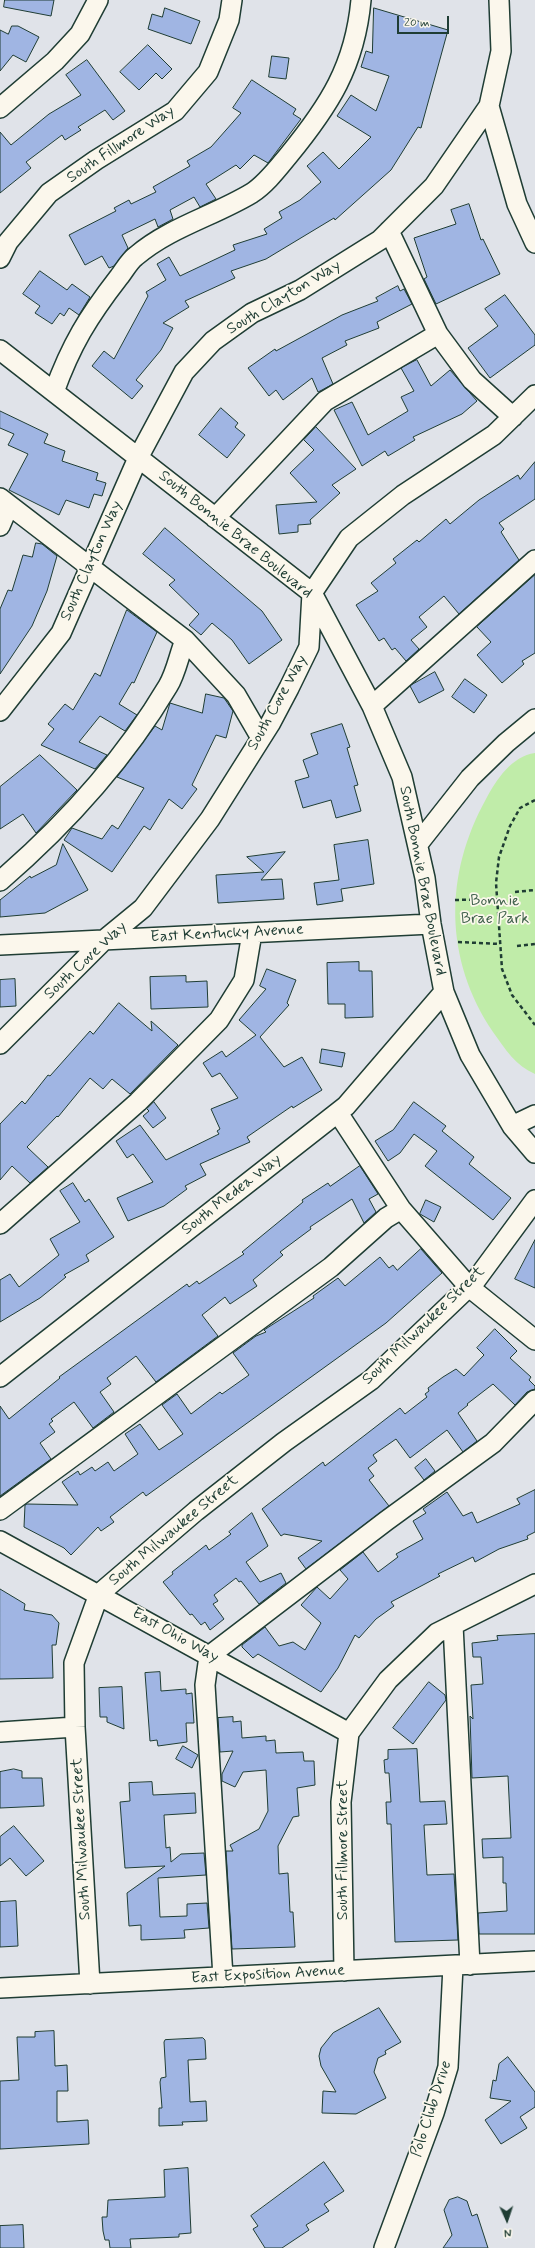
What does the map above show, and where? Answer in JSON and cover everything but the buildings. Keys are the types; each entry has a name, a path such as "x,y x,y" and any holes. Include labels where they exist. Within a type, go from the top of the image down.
{"street":[{"path":"0,108 55,61 80,34 98,0"},
{"name":"South Fillmore Way","path":"0,258 8,242 50,193 96,160 175,111 208,72 229,20 232,0"},
{"path":"54,392 68,355 95,307 134,257 168,232 207,216 254,192 279,166 314,124 334,93 353,46 361,0"},
{"name":"South Clayton Way","path":"0,711 61,633 138,458 184,372 213,341 252,313 300,290 380,240 434,186 489,106 501,51 499,0"},
{"path":"489,106 517,204 535,244"},
{"path":"388,231 438,334 472,380 513,417"},
{"path":"215,518 325,401 438,334"},
{"name":"South Bonnie Brae Boulevard","path":"0,350 312,594 372,706 402,776 418,844 444,992 470,1055 512,1126 535,1153"},
{"name":"South Cove Way","path":"0,1044 104,940 144,908 210,820 270,724 309,647 312,594 348,538 403,495 494,435 535,395"},
{"path":"0,526 5,501 185,640 236,695 261,738"},
{"path":"372,706 535,560"},
{"path":"0,881 63,823 118,760 168,685 185,640"},
{"path":"418,844 470,778 506,743 535,719"},
{"name":"East Kentucky Avenue","path":"0,945 431,924"},
{"path":"0,1224 138,1102 219,1020 244,980 252,933"},
{"name":"South Medea Way","path":"0,1377 346,1106 444,992"},
{"path":"338,1112 401,1209 468,1287 535,1340"},
{"path":"512,1126 535,1115"},
{"name":"South Milwaukee Street","path":"90,1984 75,1727 74,1663 99,1594 215,1496 284,1442 371,1380 468,1287 535,1200"},
{"path":"0,1510 331,1267 386,1218 401,1209"},
{"path":"223,1977 205,1684 209,1656 386,1521 492,1443 535,1400"},
{"name":"East Ohio Way","path":"0,1540 349,1733"},
{"name":"South Fillmore Street","path":"344,1971 341,1802 349,1733 388,1680 437,1634 535,1584"},
{"name":"Polo Club Drive","path":"381,2245 434,2113 448,2067 461,1965 453,1626"},
{"path":"0,1732 75,1727"},
{"name":"East Exposition Avenue","path":"0,1988 535,1961"}],"path":[{"path":"535,800 520,808 510,826 499,857 496,883 502,969 512,995 535,1025"},
{"path":"515,892 535,890"},
{"path":"455,900 497,899"},
{"path":"458,942 500,944"},
{"path":"516,946 535,944"}],"green space":[{"name":"Bonnie Brae Park","path":"535,753 535,1074 528,1071 517,1062 507,1051 493,1032 477,1004 465,975 458,946 455,917 457,887 462,857 472,828 486,799 500,777 512,764 527,755"}]}
